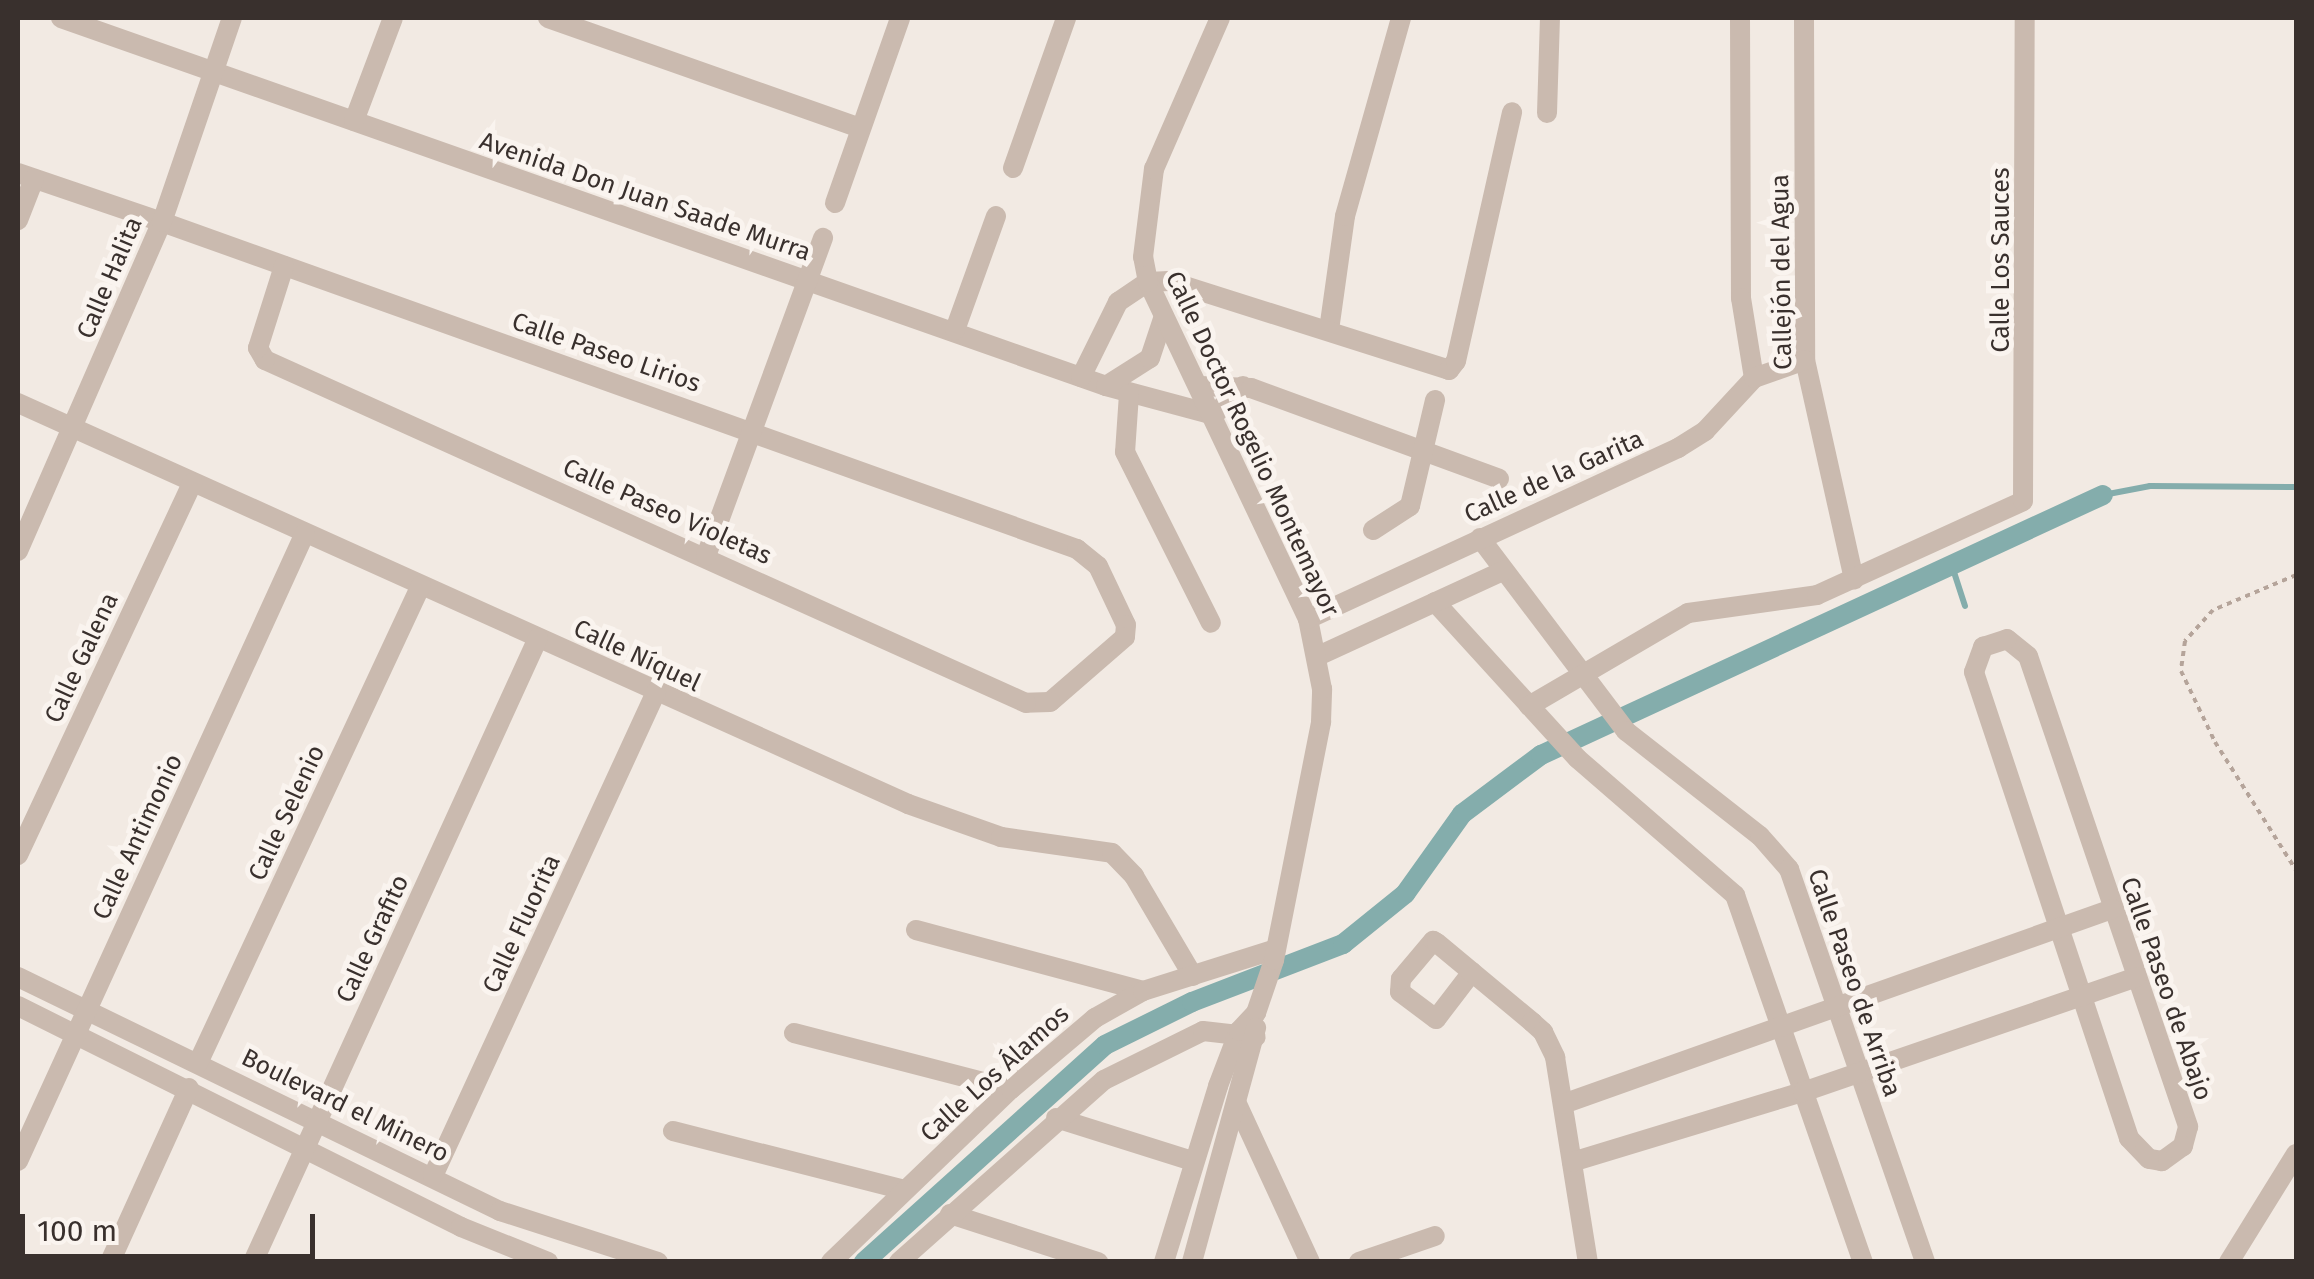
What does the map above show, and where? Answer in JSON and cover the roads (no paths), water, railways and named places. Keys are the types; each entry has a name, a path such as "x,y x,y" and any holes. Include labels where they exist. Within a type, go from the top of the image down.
{"street":[{"name":"Avenida Don Juan Saade Murra","path":"61,18 1129,394 1214,415"},
{"name":"Calle Halita","path":"18,551 162,222 232,18"},
{"path":"354,121 393,18"},
{"path":"548,18 860,128"},
{"path":"835,202 900,18"},
{"path":"1014,168 1066,18"},
{"name":"Calle Doctor Rogelio Montemayor","path":"1220,18 1154,168 1142,230 1148,282 1308,619 1322,689 1316,767 1275,955 1247,1034"},
{"path":"1329,330 1345,216 1401,18"},
{"path":"1740,18 1741,298 1754,378"},
{"name":"Callejón del Agua","path":"1804,18 1805,360 1854,580"},
{"name":"Calle Los Sauces","path":"1854,580 2024,501 2026,18"},
{"path":"1547,113 1549,19"},
{"path":"1081,377 1118,302 1148,282 1200,287 1449,370 1456,361 1512,112"},
{"path":"18,220 26,176"},
{"name":"Calle Paseo Lirios","path":"26,176 753,431 1086,553 1126,624 1125,637"},
{"path":"955,330 996,216"},
{"path":"706,556 823,238"},
{"name":"Calle Paseo Violetas","path":"284,266 258,348 265,360 1026,703 1050,702 1125,637"},
{"path":"1106,386 1150,358 1164,316"},
{"name":"Calle de la Garita","path":"1308,619 1678,448 1705,430 1754,378 1805,360"},
{"path":"1200,386 1242,386 1421,455 1499,479"},
{"path":"1214,415 1242,386"},
{"path":"1129,394 1125,452 1210,624"},
{"path":"1373,530 1410,506 1435,400"},
{"name":"Calle Níquel","path":"18,404 656,692 969,828 1112,853 1134,876 1192,976"},
{"name":"Calle Galena","path":"18,855 192,483"},
{"name":"Calle Antimonio","path":"18,1162 305,533"},
{"name":"Calle Paseo de Arriba","path":"1480,538 1626,730 1776,851 1799,888 1857,1072 1925,1262"},
{"path":"1318,656 1503,571"},
{"path":"1529,706 1688,613 1817,595 1854,580"},
{"name":"Calle Selenio","path":"198,1062 421,585"},
{"path":"1435,602 1578,759 1736,895 1863,1262"},
{"name":"Calle Grafito","path":"254,1262 538,638"},
{"name":"Calle Paseo de Abajo","path":"2008,639 2028,656 2112,909 2188,1127 2184,1146 2162,1161 2149,1159 2129,1138 1974,672 1983,647 1995,640 2008,639"},
{"name":"Calle Fluorita","path":"433,1176 656,692"},
{"path":"1563,1104 2112,909"},
{"path":"916,930 1143,991"},
{"path":"1472,972 1436,1018 1414,1009 1399,986 1430,942 1472,972 1542,1032 1563,1104 1588,1262"},
{"name":"Calle Los Álamos","path":"831,1262 1011,1088 1095,1018 1143,991 1275,955"},
{"path":"1572,1162 1803,1092 2137,976"},
{"name":"Boulevard el Minero","path":"18,977 542,1228 658,1262"},
{"name":"Boulevard el Minero","path":"18,1006 306,1146 461,1227 548,1262"},
{"path":"794,1033 1011,1088"},
{"path":"1192,1262 1236,1104 1247,1034"},
{"path":"900,1262 1056,1118 1104,1080 1186,1037 1247,1034"},
{"path":"1164,1262 1192,1160 1247,1034"},
{"path":"110,1262 189,1088"},
{"path":"1236,1104 1310,1262"},
{"path":"1056,1118 1192,1160"},
{"path":"673,1131 904,1190"},
{"path":"2229,1262 2296,1154"},
{"path":"950,1214 1098,1262"},
{"path":"1359,1262 1435,1236"}],"waterway":[{"path":"2103,495 2150,486 2296,487"},
{"path":"864,1262 1105,1045 1192,1002 1343,944 1405,894 1462,814 1541,755 2103,495"},
{"path":"1952,566 1965,606"}]}
